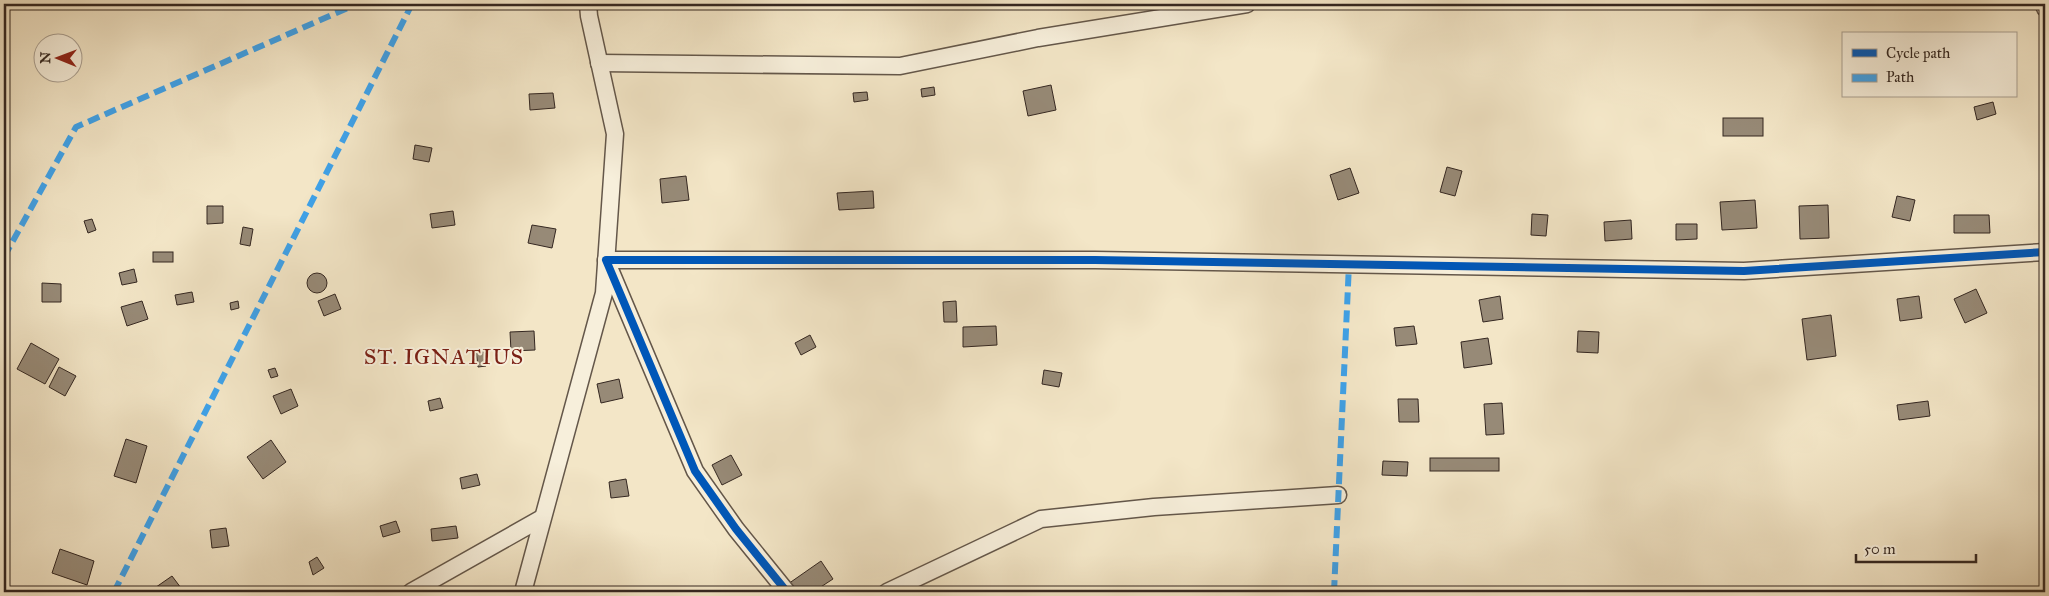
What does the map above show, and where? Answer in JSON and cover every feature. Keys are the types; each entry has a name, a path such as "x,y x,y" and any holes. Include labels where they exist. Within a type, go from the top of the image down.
{"street":[{"path":"523,592 604,293 615,134 588,4"},
{"path":"599,63 900,66 1038,38 1247,4"},
{"path":"2044,4 2045,8"},
{"path":"606,260 1095,260 1744,271 2045,252"},
{"path":"606,260 695,471 736,529 787,592"},
{"path":"887,592 1041,520 1154,507 1338,495"},
{"path":"411,592 542,518"}],"building":[{"path":"1051,85 1056,110 1028,116 1023,91"},
{"path":"934,87 935,95 922,97 921,89"},
{"path":"867,92 868,100 854,102 853,93"},
{"path":"553,93 555,108 530,110 529,94"},
{"path":"1993,102 1996,114 1977,120 1974,107"},
{"path":"1723,118 1763,118 1763,136 1723,136"},
{"path":"415,145 432,148 429,162 413,159"},
{"path":"1447,167 1462,171 1455,196 1440,192"},
{"path":"1350,168 1359,193 1338,200 1330,175"},
{"path":"686,176 689,200 662,203 660,179"},
{"path":"873,191 874,208 839,210 837,193"},
{"path":"1897,196 1915,200 1910,221 1892,217"},
{"path":"1755,200 1757,228 1722,230 1720,202"},
{"path":"1828,205 1829,238 1800,239 1799,206"},
{"path":"207,206 223,206 223,223 207,224"},
{"path":"453,211 455,225 432,228 430,214"},
{"path":"1532,214 1548,215 1546,236 1531,235"},
{"path":"1954,215 1989,215 1990,233 1954,233"},
{"path":"92,219 96,230 88,233 84,221"},
{"path":"1631,220 1632,239 1605,241 1604,222"},
{"path":"1676,224 1697,224 1697,239 1676,240"},
{"path":"532,225 556,229 552,248 528,243"},
{"path":"243,227 253,229 250,246 240,244"},
{"path":"153,252 173,252 173,262 153,262"},
{"path":"134,269 137,282 122,285 119,273"},
{"path":"317,273 324,276 327,283 324,290 317,293 310,290 307,283 310,276"},
{"path":"42,283 61,284 61,302 42,302"},
{"path":"1976,289 1987,313 1965,323 1954,299"},
{"path":"192,292 194,302 177,305 175,295"},
{"path":"335,294 341,309 324,316 318,301"},
{"path":"1500,296 1503,319 1483,322 1479,300"},
{"path":"1919,296 1922,318 1900,321 1897,299"},
{"path":"142,301 148,319 127,326 121,307"},
{"path":"238,301 239,308 231,310 230,303"},
{"path":"956,301 957,322 944,322 943,302"},
{"path":"1831,315 1836,356 1807,360 1802,319"},
{"path":"996,326 997,345 963,347 963,327"},
{"path":"1414,326 1417,344 1396,346 1394,328"},
{"path":"534,331 535,350 511,351 510,332"},
{"path":"1578,331 1599,332 1598,353 1577,352"},
{"path":"810,335 816,347 801,355 795,343"},
{"path":"1488,338 1492,364 1464,368 1461,342"},
{"path":"31,343 59,359 45,384 17,369"},
{"path":"476,350 484,350 486,366 478,367"},
{"path":"59,367 76,376 65,396 49,387"},
{"path":"275,368 278,376 271,378 268,370"},
{"path":"1044,370 1062,373 1059,387 1042,384"},
{"path":"619,379 623,398 601,403 597,384"},
{"path":"291,389 298,406 281,414 273,396"},
{"path":"440,398 443,408 430,411 428,401"},
{"path":"1398,399 1418,399 1419,422 1399,422"},
{"path":"1928,401 1930,416 1899,420 1897,405"},
{"path":"1502,403 1504,434 1486,435 1484,404"},
{"path":"126,439 147,446 136,483 114,476"},
{"path":"271,440 286,462 263,479 247,457"},
{"path":"731,455 742,475 722,485 712,465"},
{"path":"1430,458 1499,458 1499,471 1430,471"},
{"path":"1383,461 1408,462 1407,476 1382,475"},
{"path":"477,474 480,485 462,489 460,478"},
{"path":"626,479 629,496 611,498 609,482"},
{"path":"396,521 400,532 383,537 380,526"},
{"path":"456,526 458,538 432,541 431,529"},
{"path":"226,528 229,546 212,548 210,530"},
{"path":"60,549 94,561 87,585 52,573"},
{"path":"317,557 324,568 313,575 309,562"},
{"path":"821,561 833,579 813,592 794,592 788,584"},
{"path":"172,576 184,592 149,592"}],"marked path":[{"path":"4,257 76,127 357,4"},
{"path":"114,592 412,4"},
{"path":"1334,592 1349,264"}],"cycle path":[{"path":"787,592 736,529 695,471 606,260 1095,260 1744,271 2045,252"}],"district":[{"name":"ST. IGNATIUS","path":"444,356"}]}
